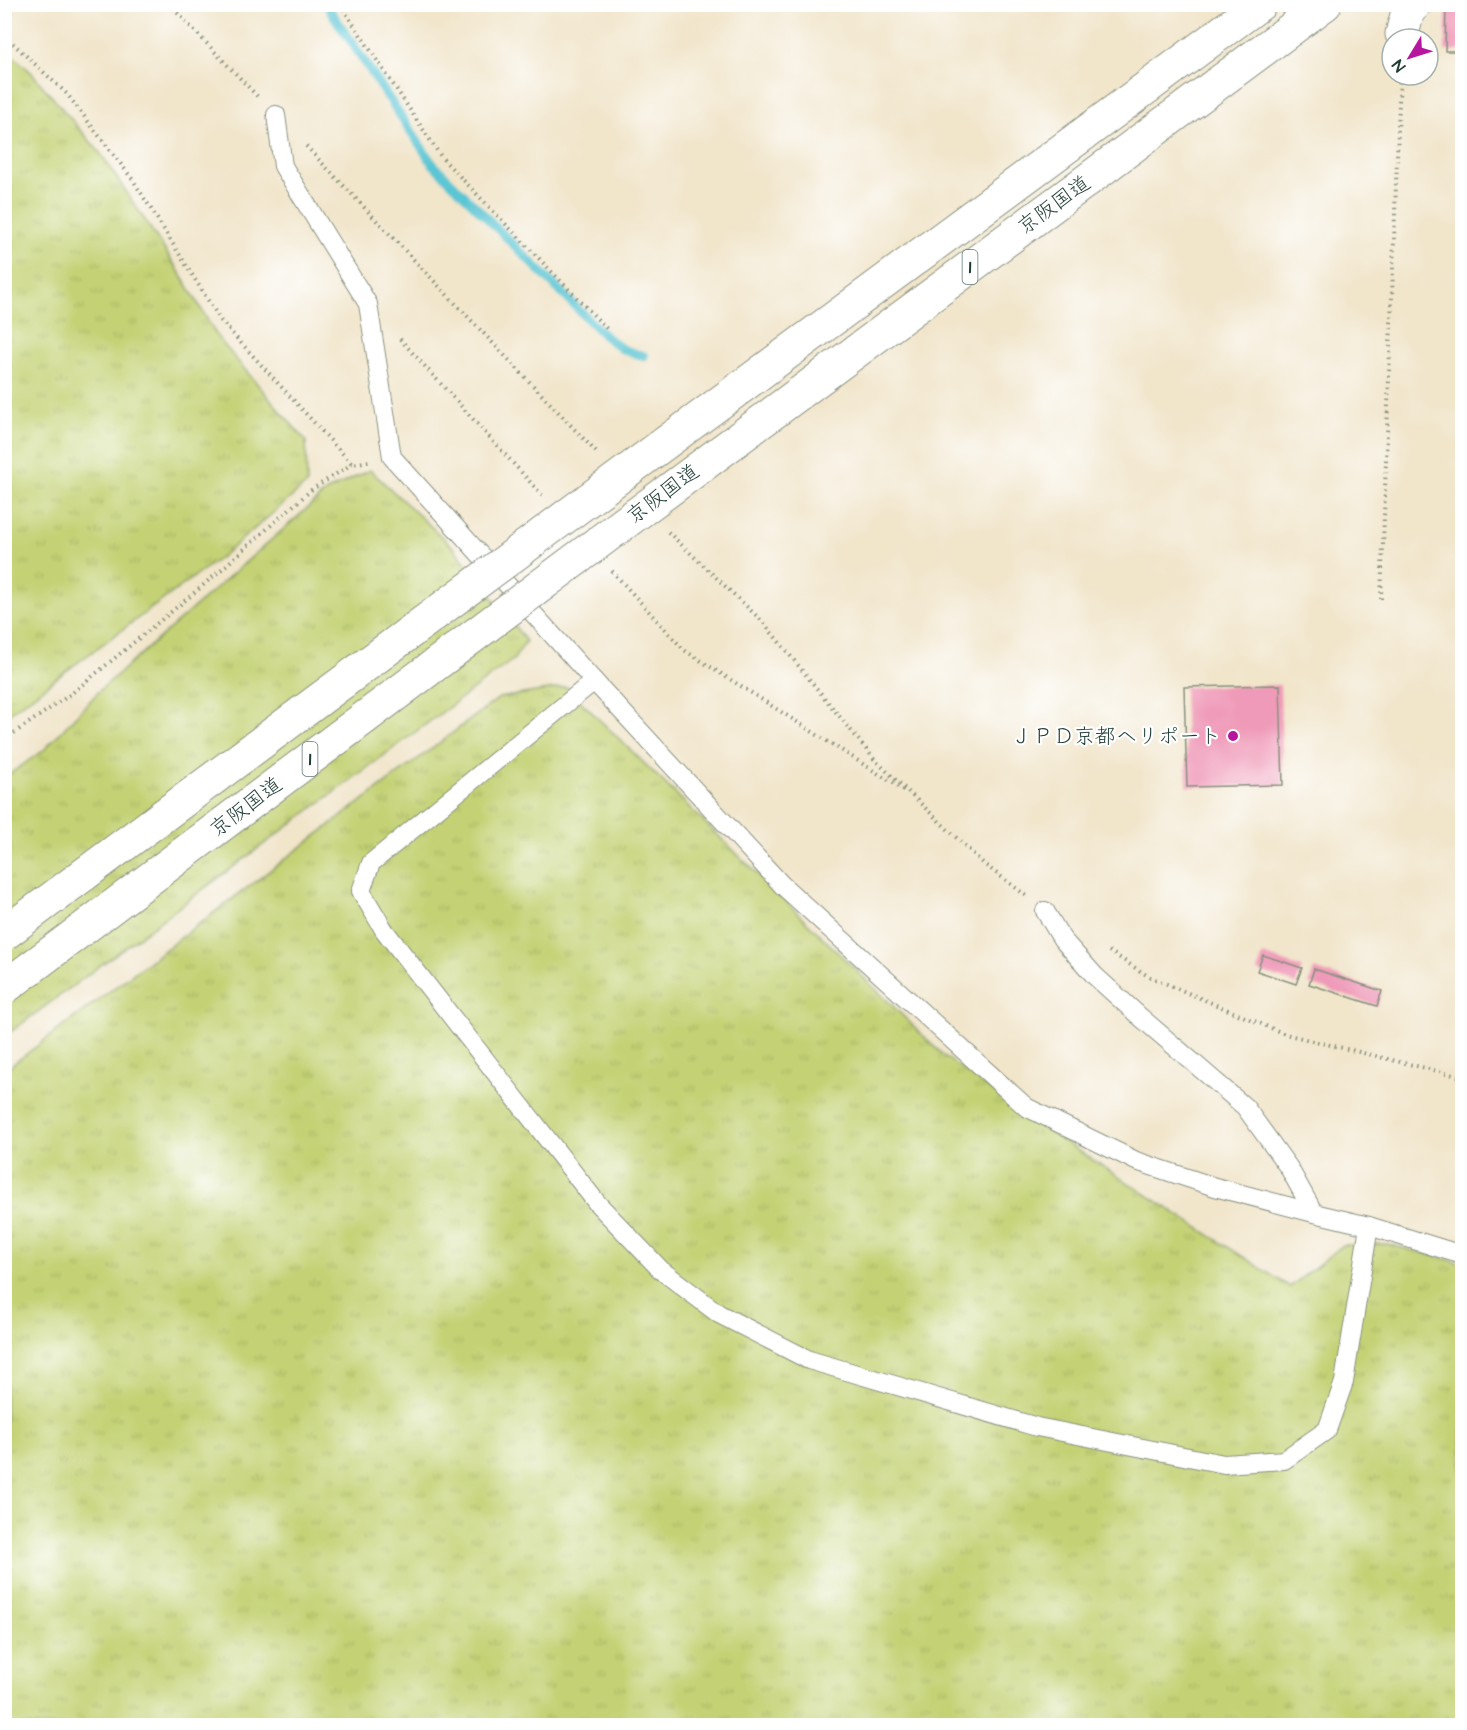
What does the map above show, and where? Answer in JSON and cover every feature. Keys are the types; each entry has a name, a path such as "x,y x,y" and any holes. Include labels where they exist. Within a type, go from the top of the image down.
{"main road":[{"name":"京阪国道","path":"4,934 1260,4"},
{"name":"京阪国道","path":"4,988 643,509 1325,4"},
{"path":"1404,27 1408,11 1415,4"}],"lane":[{"path":"276,115 283,166 368,304 392,457 782,885 1026,1107 1136,1161 1215,1187 1369,1226 1462,1255"},
{"path":"594,681 371,863 361,891 384,930 597,1203 661,1270 719,1314 809,1360 1037,1427 1224,1464 1284,1460 1326,1430 1344,1382 1369,1226"},
{"path":"1045,911 1062,939 1095,976 1245,1107 1289,1168 1314,1213"}],"path":[{"path":"169,4 620,477"},
{"path":"340,4 442,158 607,329"},
{"path":"4,35 67,94 133,180 221,321 352,464"},
{"path":"1381,598 1401,87"},
{"path":"368,304 550,504"},
{"path":"4,740 71,694 199,589 311,490 352,464 392,457"},
{"path":"643,509 763,622 874,759 984,864 1045,911"},
{"path":"605,564 684,650 915,797"},
{"path":"1101,946 1148,976 1285,1034 1462,1077"}],"green space":[{"path":"5,49 30,71 101,154 182,276 218,338 306,441 307,484 221,557 5,716"},
{"path":"370,470 454,548 526,641 514,659 5,1036 4,778 44,750 101,689 327,491"},
{"path":"566,687 944,1056 1040,1126 1290,1287 1343,1245 1387,1244 1462,1263 1462,1725 5,1726 5,1070 499,698"}],"building":[{"path":"1446,4 1462,4 1462,51 1445,51"},
{"name":"ＪＰＤ京都ヘリポート","path":"1280,685 1283,785 1187,787 1184,687"},
{"path":"1263,955 1302,968 1296,984 1257,971"},
{"path":"1314,969 1382,991 1377,1006 1309,984"}],"waterway":[{"path":"326,4 432,163 605,336 622,349 644,356"}],"place":[{"name":"ＪＰＤ京都ヘリポート","path":"1233,736"}]}
